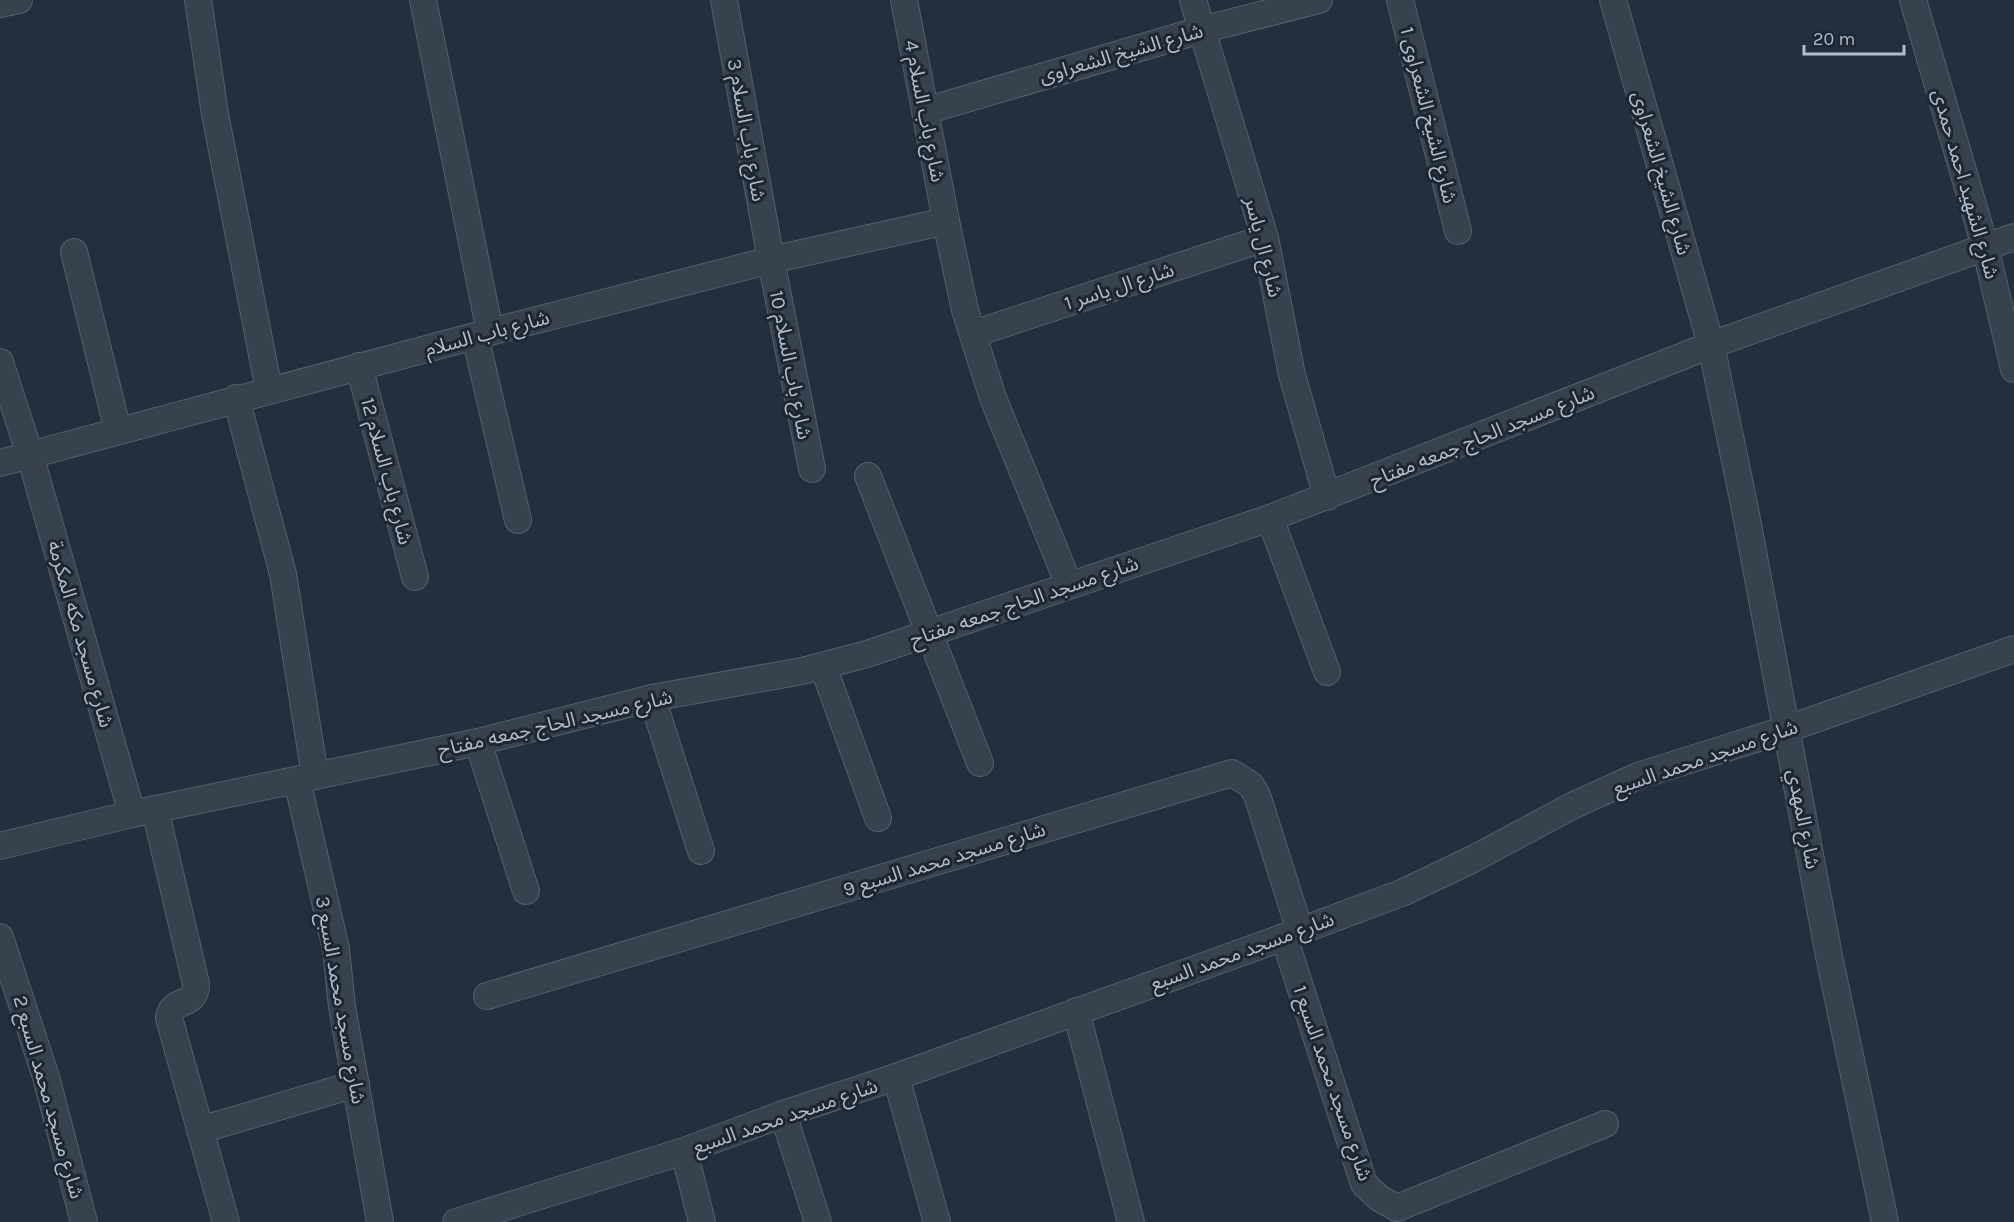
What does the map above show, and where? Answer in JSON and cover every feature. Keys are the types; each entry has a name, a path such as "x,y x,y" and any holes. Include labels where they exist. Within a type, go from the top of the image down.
{"street":[{"path":"0,4 19,0"},
{"path":"198,0 215,114 269,390"},
{"path":"423,0 518,520"},
{"name":"شارع باب السلام 3","path":"724,0 771,260"},
{"name":"شارع باب السلام 4","path":"904,0 965,310 993,398 1069,585"},
{"name":"شارع ال ياسر","path":"1192,0 1265,238 1292,375 1327,497"},
{"name":"شارع الشيخ الشعراوى","path":"925,111 1201,30 1319,0"},
{"name":"شارع الشيخ الشعراوى 1","path":"1401,0 1458,231"},
{"name":"شارع الشيخ الشعراوى","path":"1613,0 1711,345"},
{"name":"شارع الشهيد احمد حمدى","path":"1913,0 1985,246 2014,369"},
{"name":"شارع باب السلام","path":"0,463 236,398 771,260 946,221"},
{"name":"شارع مسجد الحاج جمعه مفتاح","path":"0,846 143,811 478,742 652,698 802,671 867,654 1270,518 1711,345 2014,237"},
{"name":"شارع ال ياسر 1","path":"973,334 1265,238"},
{"path":"74,252 118,431"},
{"name":"شارع باب السلام 10","path":"771,260 812,469"},
{"name":"شارع المهدي","path":"1711,345 1787,729 1829,956 1885,1222"},
{"name":"شارع مسجد مكه المكرمة","path":"0,362 196,984 196,992 191,999 174,1006 170,1011 170,1018 226,1222"},
{"name":"شارع باب السلام 12","path":"359,366 415,577"},
{"name":"شارع مسجد محمد السبع 3","path":"236,398 283,574 306,778 336,949 342,1007 380,1222"},
{"path":"868,476 980,763"},
{"path":"1270,518 1327,672"},
{"name":"شارع مسجد محمد السبع","path":"456,1222 488,1218 684,1151 1292,934 1404,892 1473,859 1574,804 1638,776 1787,729 2014,649"},
{"path":"823,666 878,818"},
{"path":"652,698 701,852"},
{"path":"478,742 526,891"},
{"name":"شارع مسجد محمد السبع 9","path":"487,996 1232,773 1251,785 1257,795 1292,934"},
{"name":"شارع مسجد محمد السبع 1","path":"1292,934 1364,1184 1379,1198 1397,1208 1605,1124"},
{"name":"شارع مسجد محمد السبع 2","path":"0,938 46,1077 84,1222"},
{"path":"1076,1011 1131,1222"},
{"path":"896,1077 937,1222"},
{"path":"200,1130 356,1084"},
{"path":"783,1114 818,1222"},
{"path":"684,1151 702,1222"}]}
